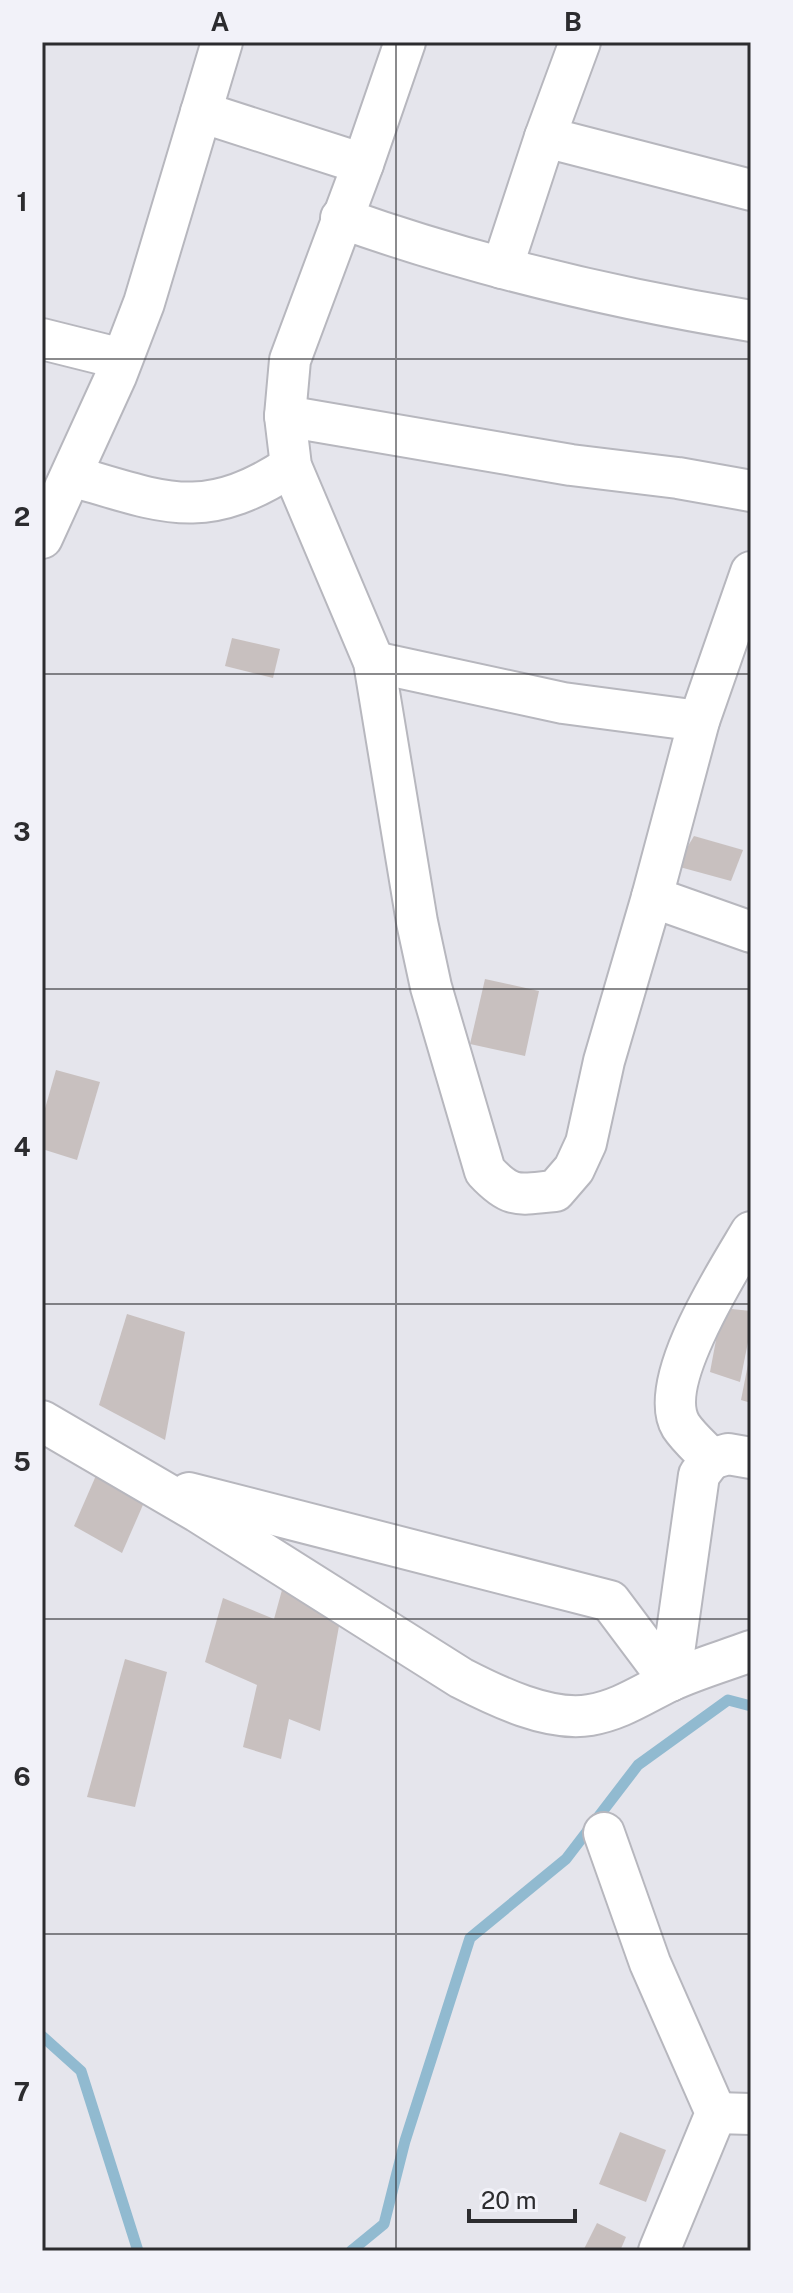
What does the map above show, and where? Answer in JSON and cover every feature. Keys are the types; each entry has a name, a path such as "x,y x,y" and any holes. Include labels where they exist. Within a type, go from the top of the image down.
{"street":[{"path":"42,538 72,476 144,303 222,42"},
{"path":"405,42 290,360 285,416 291,466 374,662 417,922 431,987 485,1171 500,1186 515,1194 555,1191 574,1169 586,1143 604,1061 699,721 751,572"},
{"path":"502,268 580,42"},
{"path":"201,112 363,164"},
{"path":"545,137 751,190"},
{"path":"341,218 414,244 502,268 751,321"},
{"path":"42,339 122,359"},
{"path":"285,416 571,465 678,478 751,491"},
{"path":"72,476 157,501 191,504 231,498 263,484 291,466"},
{"path":"374,662 563,703 699,721"},
{"path":"652,897 751,932"},
{"path":"711,1459 680,1425 675,1401 695,1330 751,1232"},
{"path":"42,1421 198,1512 461,1678 503,1699 542,1712 588,1716 633,1702 670,1681 751,1651"},
{"path":"670,1681 699,1475 711,1459 728,1454 751,1458"},
{"path":"189,1493 610,1601 670,1681"},
{"path":"604,1833 650,1963 733,2114 674,2244"}],"building":[{"path":"232,638 280,649 273,678 225,666"},
{"path":"694,836 743,850 731,881 676,866"},
{"path":"485,979 539,991 525,1056 470,1044"},
{"path":"56,1070 100,1082 77,1160 42,1149 42,1119"},
{"path":"722,1308 751,1311 751,1327 740,1382 710,1372"},
{"path":"127,1314 185,1332 165,1440 99,1405"},
{"path":"751,1355 751,1403 741,1400"},
{"path":"101,1464 149,1491 122,1553 74,1526"},
{"path":"282,1590 343,1604 320,1731 289,1719 281,1759 243,1747 257,1685 205,1662 223,1598 274,1619"},
{"path":"125,1659 167,1672 135,1807 87,1797"},
{"path":"620,2132 666,2150 646,2202 599,2184"},
{"path":"597,2223 626,2237 620,2251 583,2251"}],"waterway":[{"path":"351,2251 384,2224 405,2141 470,1938 566,1859 638,1765 728,1700 751,1706"},
{"path":"42,2036 81,2071 138,2251"}]}
